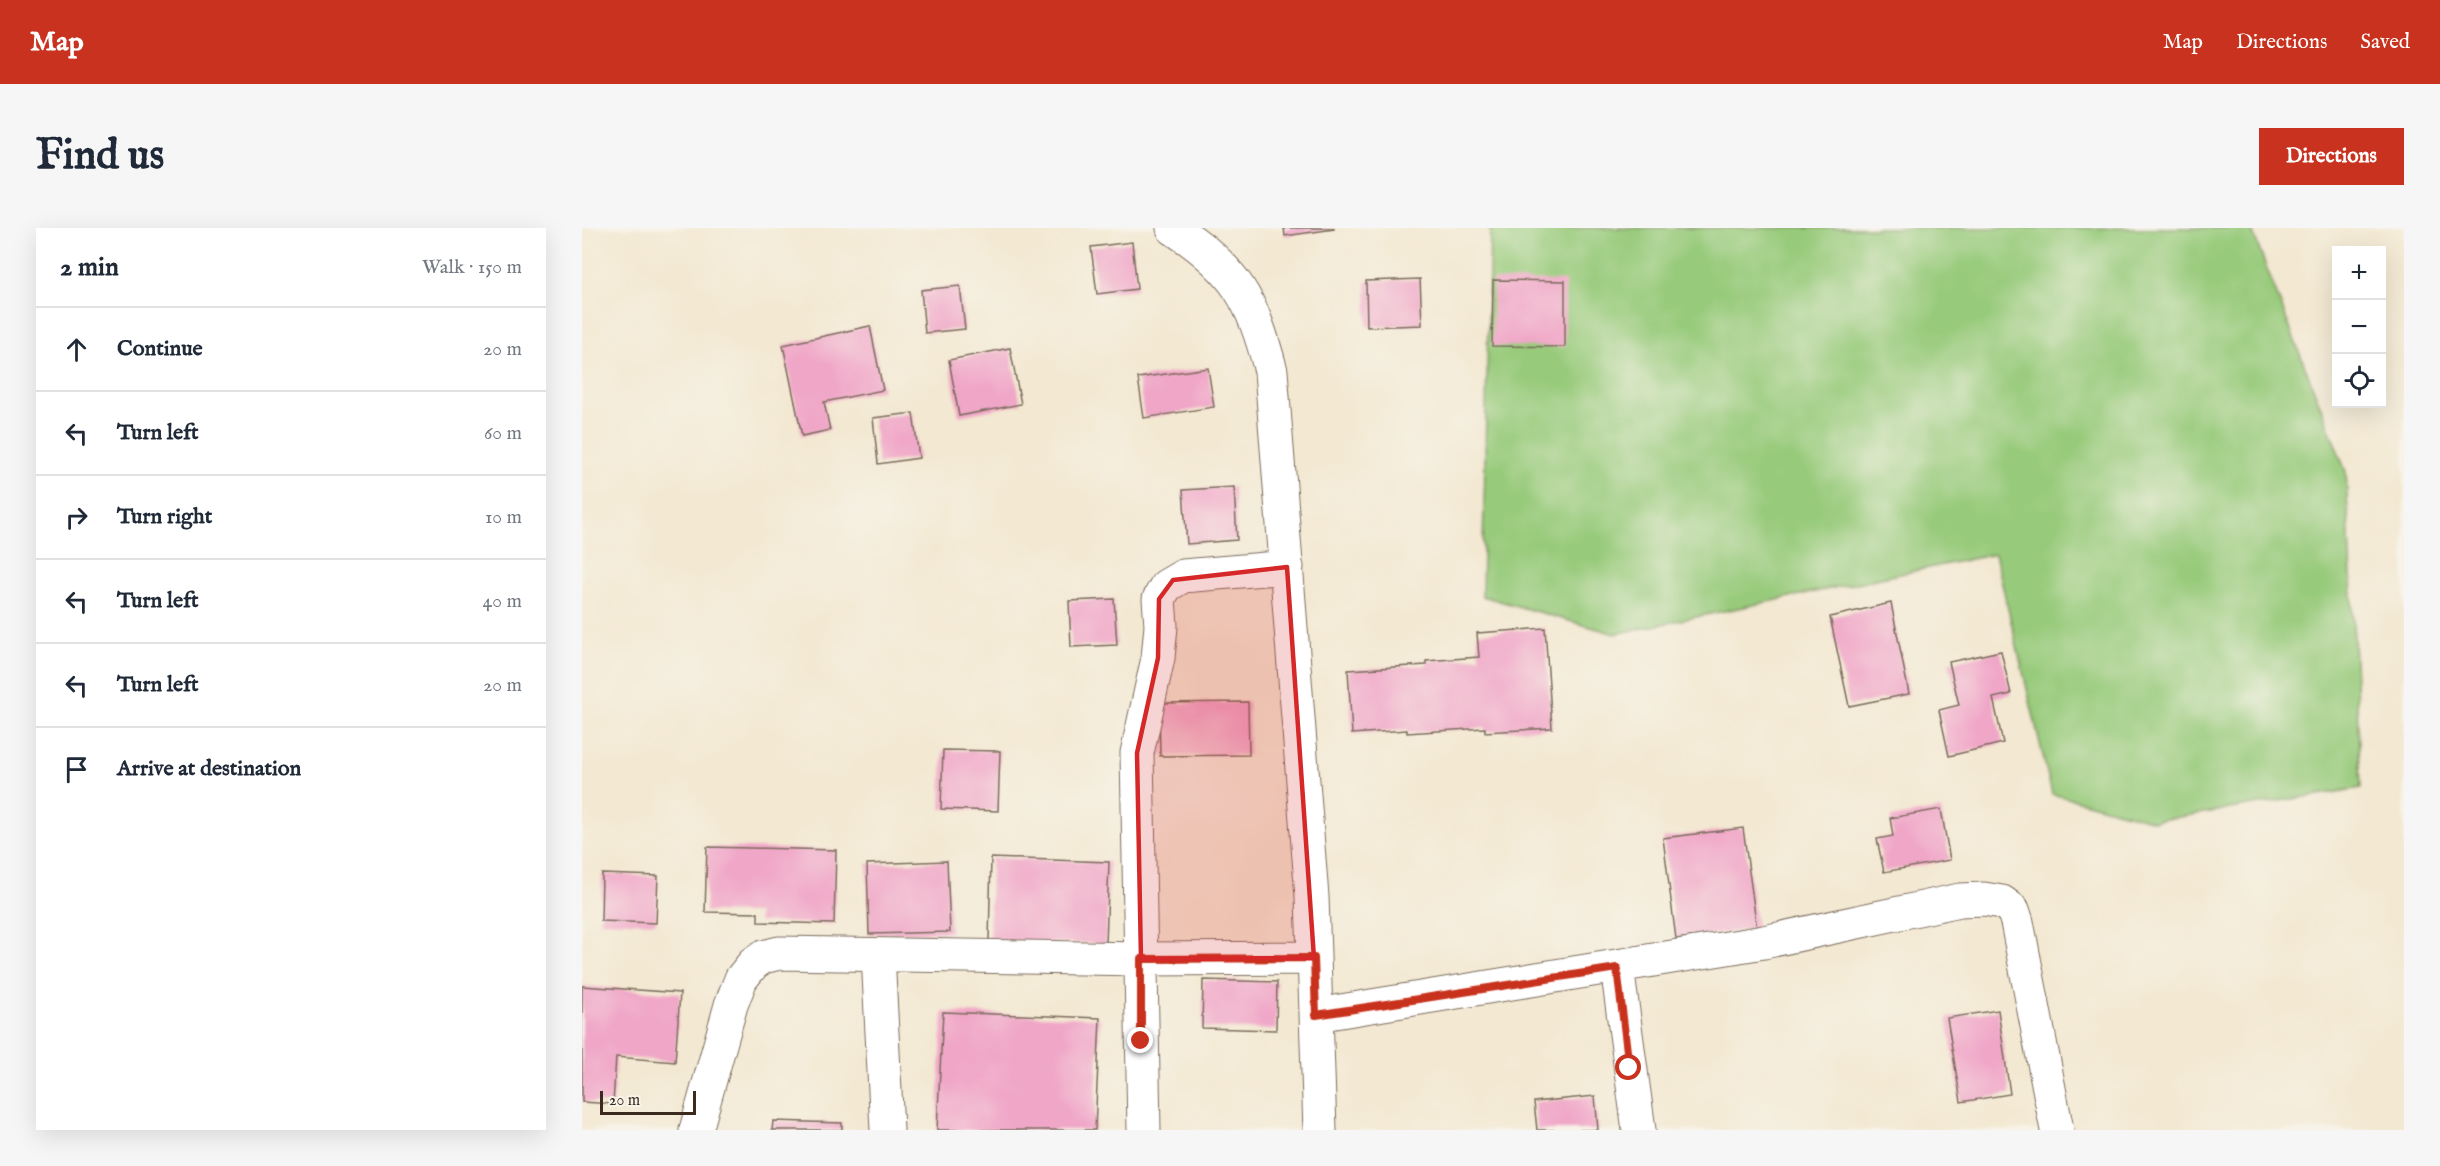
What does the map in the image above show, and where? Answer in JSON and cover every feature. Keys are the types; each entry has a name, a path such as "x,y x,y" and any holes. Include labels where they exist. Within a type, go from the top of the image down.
{"street":[{"path":"1173,228 1204,248 1233,278 1260,330 1270,371 1312,897 1320,1130"},
{"path":"1144,1130 1137,753 1158,658 1161,626 1159,599 1166,586 1183,576 1287,567"},
{"path":"1316,1015 1617,968 1764,942 1936,904 1984,899 2002,902 2013,910 2017,922 2057,1130"},
{"path":"696,1130 731,1005 741,979 753,964 764,957 780,953 1141,959 1314,958"},
{"path":"878,955 887,1130"},
{"path":"1617,968 1639,1130"}],"highlighted area":[{"path":"1287,567 1314,958 1141,959 1137,753 1158,658 1159,599 1173,580"}],"green space":[{"path":"1490,228 2251,228 2346,472 2361,788 2154,821 2052,794 1995,554 1615,634 1482,596"}],"building":[{"path":"1284,228 1334,228 1334,229 1285,236"},
{"path":"1132,242 1137,289 1097,294 1091,247"},
{"path":"1420,279 1422,325 1367,327 1366,281"},
{"path":"1493,280 1565,281 1565,347 1492,346"},
{"path":"960,286 965,329 925,333 921,290"},
{"path":"870,326 883,390 824,402 830,430 802,436 783,345"},
{"path":"1010,348 1021,404 959,416 949,360"},
{"path":"1208,368 1214,407 1144,418 1138,378"},
{"path":"913,413 919,458 878,464 873,418"},
{"path":"1234,487 1237,540 1187,544 1183,490"},
{"path":"1114,599 1117,645 1071,647 1069,601"},
{"path":"1891,603 1909,694 1849,706 1830,617"},
{"path":"1545,628 1552,728 1485,732 1485,728 1407,733 1407,730 1352,734 1348,670 1426,665 1426,661 1479,657 1477,633"},
{"path":"2001,651 2011,694 1993,698 2003,743 1949,756 1939,710 1959,705 1949,662"},
{"path":"1248,702 1249,755 1160,756 1159,703"},
{"path":"943,750 1000,751 998,811 941,809"},
{"path":"1941,809 1950,860 1884,872 1877,839 1893,836 1890,818"},
{"path":"1743,828 1757,929 1676,939 1663,838"},
{"path":"707,847 836,850 834,924 758,922 758,913 705,912"},
{"path":"991,858 1109,862 1106,944 989,941"},
{"path":"947,861 950,932 869,934 867,864"},
{"path":"602,874 658,876 656,923 601,921"},
{"path":"1203,980 1277,982 1276,1030 1202,1028"},
{"path":"582,986 680,993 675,1062 616,1057 613,1104 582,1102"},
{"path":"1998,1010 2010,1094 1961,1102 1947,1018"},
{"path":"943,1012 1100,1018 1095,1130 937,1130"},
{"path":"1595,1096 1598,1130 1537,1130 1534,1102"},
{"path":"773,1121 842,1123 842,1130 772,1130"}],"route":[{"path":"1141,1041 1141,959 1314,958 1316,1015 1617,968 1629,1068"}]}
